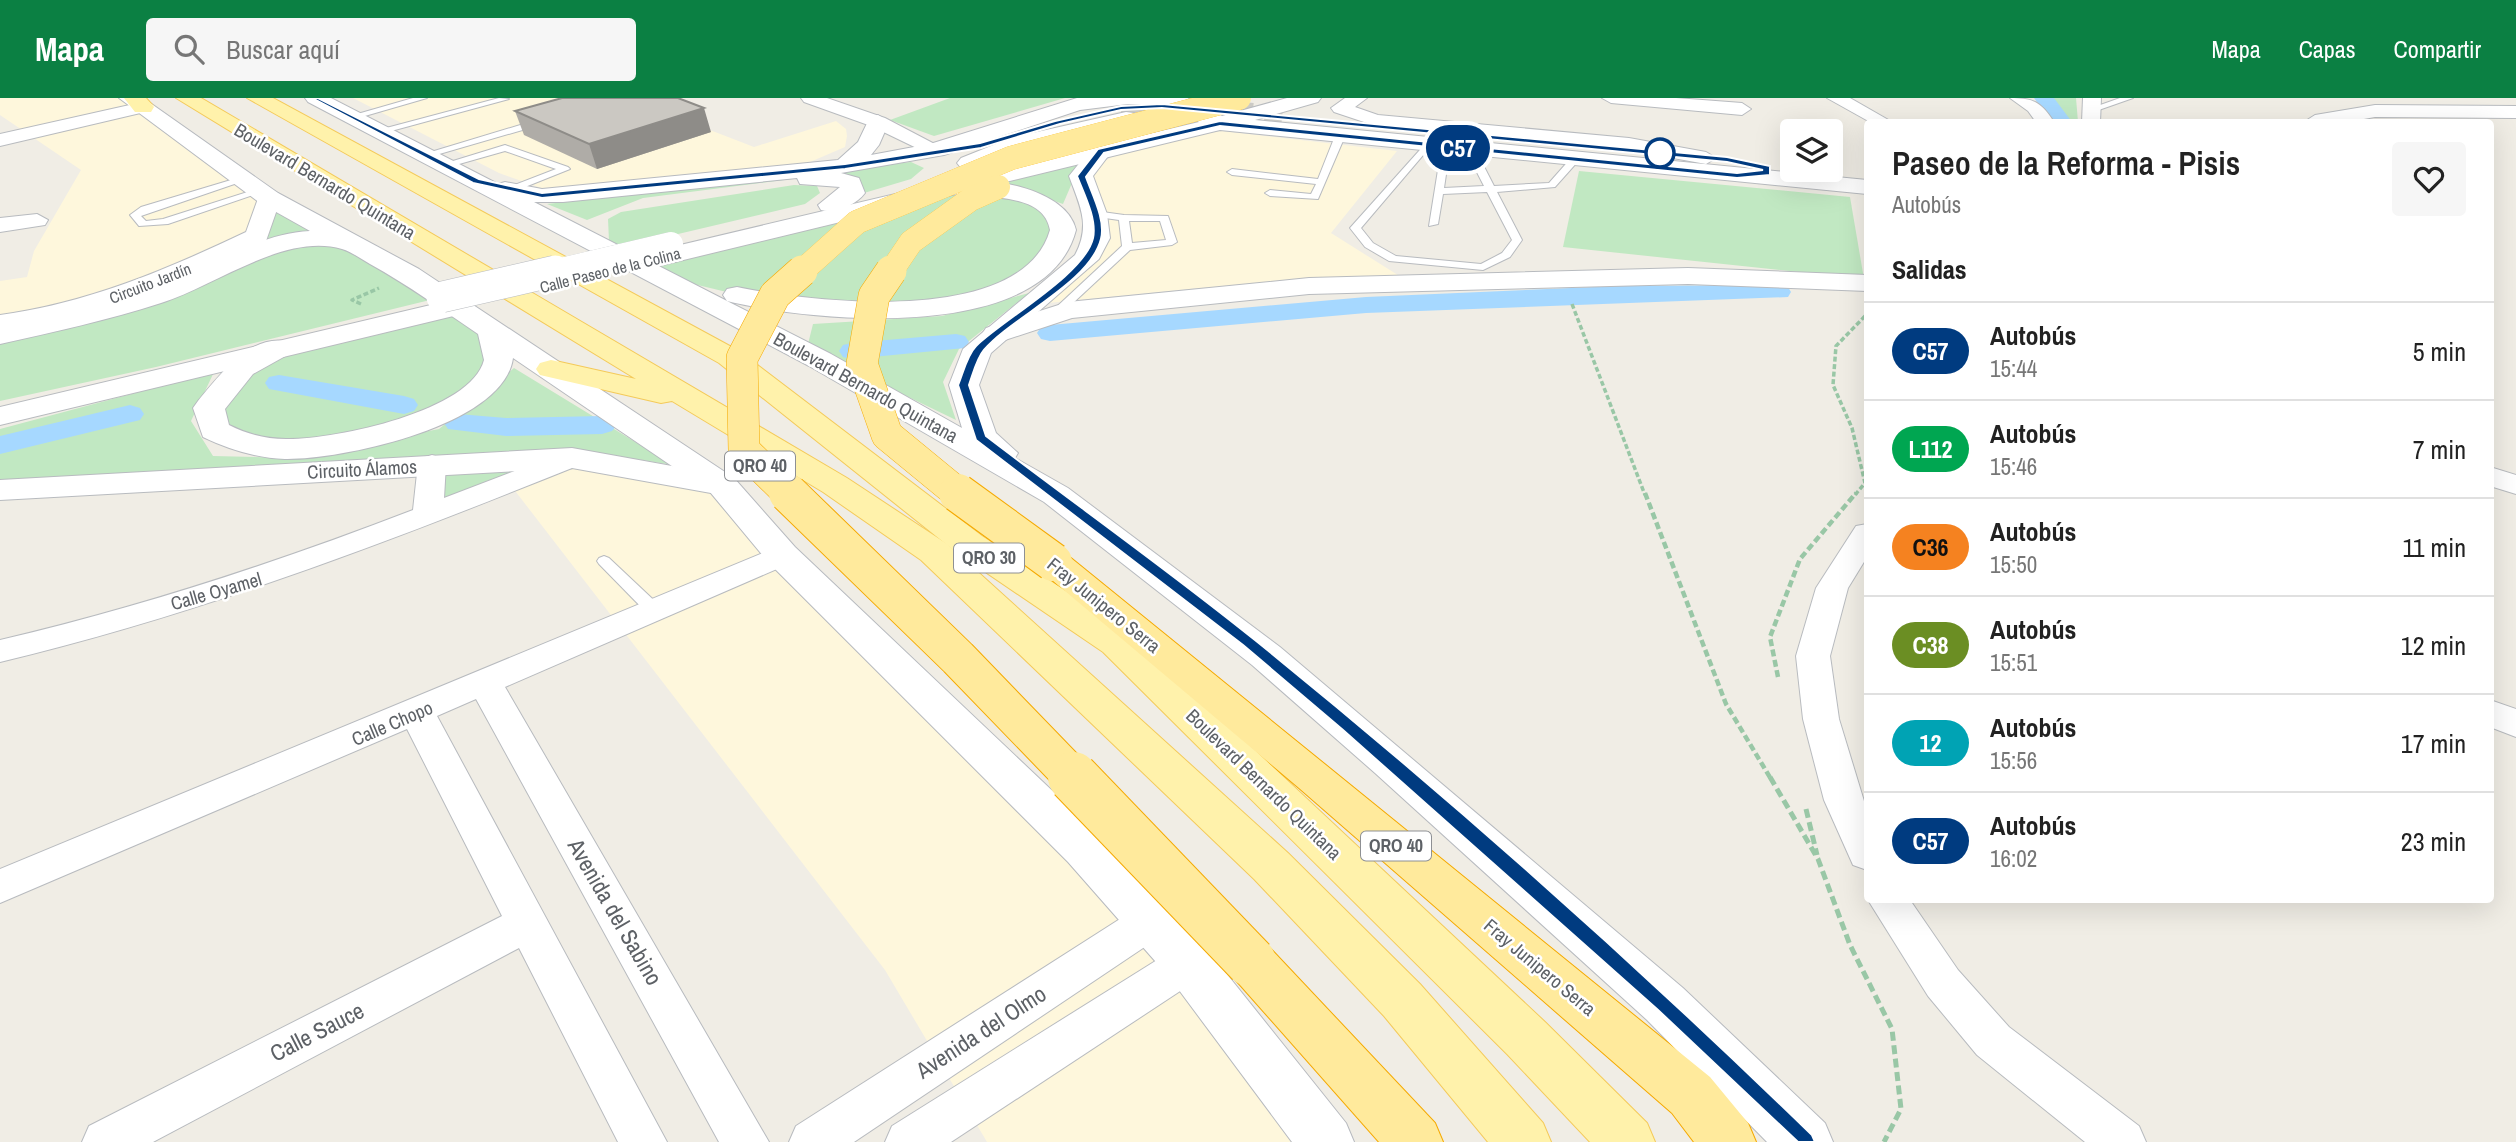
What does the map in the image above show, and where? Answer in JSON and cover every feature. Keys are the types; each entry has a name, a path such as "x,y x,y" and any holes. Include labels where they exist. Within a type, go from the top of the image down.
{"highway":[{"name":"Fray Junipero Serra","path":"1261,98 1241,108 1087,149 971,199 911,242 874,296 862,364 887,435 979,510 1053,562 1314,777 1691,1094 1728,1142"},
{"name":"QRO 40","path":"1229,111 1010,158 857,222 775,295 742,358 744,450 958,658 1251,962 1415,1142"},
{"path":"1691,1094 1754,1142"}],"main road":[{"name":"Boulevard Bernardo Quintana","path":"186,98 835,485 934,552 1271,866 1402,1000 1523,1142"},
{"name":"Boulevard Bernardo Quintana","path":"257,98 729,357 969,544 1117,643 1517,1029 1627,1142"},
{"name":"Boulevard Bernardo Quintana","path":"315,98 476,181 601,227 652,274 820,360 1056,495 1257,649 1390,762 1665,1004 1805,1142"},
{"name":"Calle Paseo de la Colina","path":"674,249 920,180 1019,143 1172,104 1209,98"},
{"path":"1219,98 1202,108 1202,115 1229,111 1340,136 1574,159 1736,168 1780,166"},
{"path":"1232,98 1231,103 1244,107 1266,108 1305,100"},
{"name":"Calle Paseo de la Colina","path":"0,416 279,348 437,305 1101,151 1229,111 1305,100"},
{"name":"Boulevard Bernardo Quintana","path":"135,101 258,189 409,275 722,485 782,555 1084,849 1188,963 1325,1142"},
{"path":"936,150 953,142 1083,101 1172,104 1181,119 1181,123 995,172 954,187"},
{"path":"920,180 981,146 1126,102"},
{"path":"2331,119 2375,111 2516,112"},
{"path":"1282,118 1706,158 1769,178 1864,186"},
{"path":"845,166 868,145 878,122"},
{"path":"2494,123 2516,124"},
{"path":"476,181 542,196 563,195 845,166 936,150 981,146"},
{"path":"920,180 938,157 936,150"},
{"path":"1056,495 981,437 964,385 978,349 1045,297 1086,260 1097,238 1095,214 1082,176 1101,151"},
{"path":"1843,170 1864,173"},
{"path":"601,227 639,202 807,179 831,178 851,183 853,193 830,205"},
{"path":"652,274 781,305 871,311 963,302 1004,289 1029,276 1052,254 1064,230 1061,217 1048,205 1014,193 954,187"},
{"name":"Circuito Jardín","path":"0,324 94,304 182,273 257,236 258,189"},
{"path":"0,335 107,311 184,286 278,245 333,239 353,245"},
{"path":"996,334 1068,310 1309,286 1689,275 1864,283"},
{"name":"Calle Paseo de la Colina","path":"0,401 156,367 379,311 437,305"},
{"path":"279,348 242,368 209,408 214,430 244,445 288,449 340,445 443,414 475,391 496,369 498,347 490,329"},
{"path":"551,369 696,402"},
{"name":"Circuito Álamos","path":"0,490 572,458 722,485"}],"street":[{"path":"810,98 878,122 936,150"},
{"path":"1358,98 1340,108 1376,120 1629,144 1706,158"},
{"path":"1611,98 1742,109"},
{"path":"1723,98 1763,121"},
{"path":"1836,98 1877,119"},
{"path":"2018,98 2034,107 2043,119"},
{"path":"0,139 135,101"},
{"path":"0,225 37,220"},
{"name":"Calle Oyamel","path":"0,651 264,578 428,517 572,458"},
{"path":"428,517 432,464"},
{"path":"2494,477 2516,485"},
{"path":"1864,538 1832,588 1813,656 1821,719 1828,746 1843,800 1864,846"},
{"name":"Calle Chopo","path":"0,887 417,713 782,555"},
{"name":"Avenida del Sabino","path":"485,683 745,1142"},
{"path":"417,713 643,1142"},
{"path":"2494,714 2516,724"},
{"path":"1890,903 1943,983 1993,1041 2122,1142"},
{"name":"Calle Sauce","path":"106,1142 528,922"},
{"name":"Avenida del Olmo","path":"813,1142 1149,922"},
{"path":"909,1142 1188,963"}],"lane":[{"path":"351,117 423,98"},
{"path":"2092,110 2129,98"},
{"path":"380,131 505,99"},
{"path":"436,160 551,119"},
{"path":"1270,193 1314,197 1340,136"},
{"path":"1436,146 1355,229 1368,245 1393,259 1483,267 1506,255 1517,240 1470,149"},
{"path":"1433,224 1438,191 1436,146"},
{"path":"436,160 505,148 565,169 510,190"},
{"path":"1438,191 1552,185 1574,159"},
{"path":"1232,172 1322,183"},
{"path":"258,189 164,222 143,224 135,215 145,209 258,189"},
{"path":"1054,315 1127,247 1172,242 1164,218 1124,218 1095,214"},
{"path":"1124,218 1127,247"},
{"path":"604,561 654,610"}],"path":[{"path":"379,311 352,300 409,275"},
{"path":"1579,321 1726,704 1818,859 1850,945 1892,1029 1901,1108 1884,1142"}],"shaded area":[{"path":"0,98 129,98 269,198 257,236 182,273 0,324 0,281 27,277 34,251 81,170 0,115"},
{"path":"353,98 627,98 754,147 836,121 846,129 847,136 845,147 803,165 544,189 499,173"},
{"path":"1222,131 1397,151 1331,233 1401,277 1199,288 1048,303 1099,260 1107,244 1090,178 1103,162 1117,154 1174,137"},
{"path":"572,458 722,485 1084,849 1326,1142 987,1142 885,970 509,483"}],"green space":[{"path":"950,98 1065,98 934,136 890,120"},
{"path":"2037,98 2076,98 2078,119 2068,119"},
{"path":"911,162 924,168 911,179 864,193 816,176 643,198 587,220 547,204"},
{"path":"1081,162 1063,204 1028,192 977,186"},
{"path":"1579,171 1850,197 1864,279 1563,247"},
{"path":"794,185 817,186 820,193 805,204 623,247 609,241 608,219 621,212"},
{"path":"954,187 1014,193 1061,217 1029,276 963,302 781,305 652,274 633,264"},
{"path":"269,198 430,300 156,367 0,401 0,324 94,304 257,236"},
{"path":"1029,293 959,349 943,382 956,420 807,348 813,324 942,316"},
{"path":"456,307 475,319 496,369 442,414 287,449 214,430 242,368"},
{"path":"514,368 673,465 573,449 0,485 0,429 214,372 191,421 213,456 291,458 439,429"},
{"path":"572,458 428,517 432,464"}],"building":[{"path":"562,98 678,98 704,108 589,144 515,111"}],"waterway":[{"path":"2044,98 2060,119"},
{"path":"1050,333 1366,305 1618,294 1779,292"},
{"path":"852,351 956,342"},
{"path":"279,383 404,405"},
{"path":"0,445 130,414"},
{"path":"458,423 506,427 602,425"}],"tunnel":[{"path":"1121,108 1162,106 1282,118"}],"bus line":[{"name":"C57","path":"315,98 476,181 542,196 845,166 936,150 981,146 1058,122 1121,108 1162,106 1727,160 1768,168 1768,173 1737,175 1220,123 1101,151 1082,176 1095,214 1097,238 1086,260 1045,297 978,349 964,385 981,437 1266,656 1349,726 1665,1004 1805,1142"}]}
